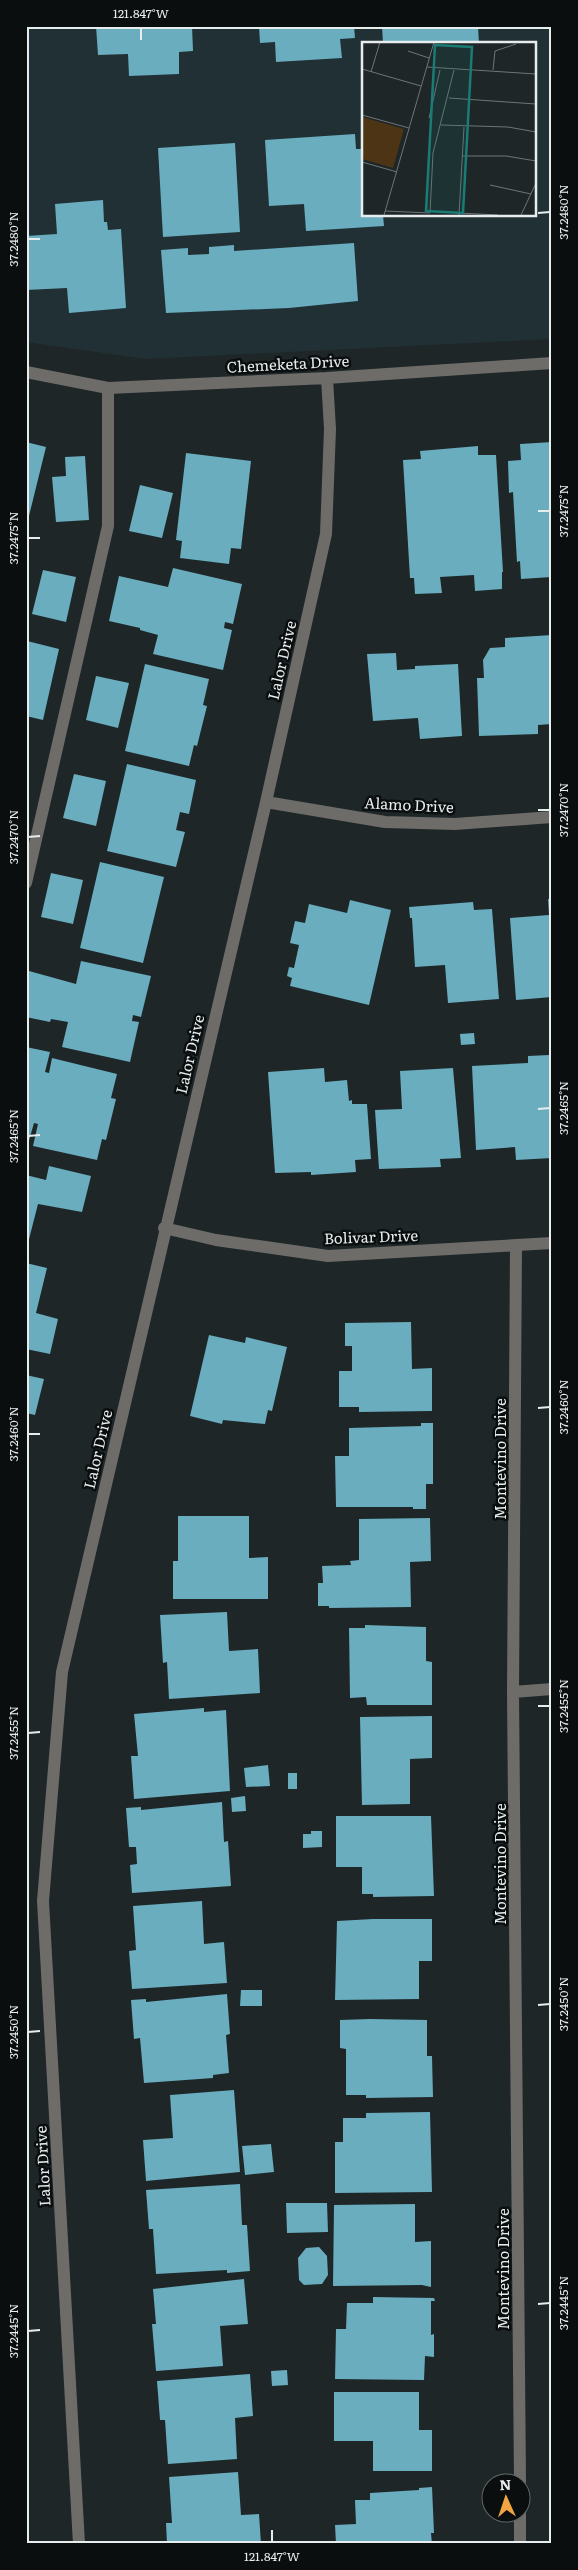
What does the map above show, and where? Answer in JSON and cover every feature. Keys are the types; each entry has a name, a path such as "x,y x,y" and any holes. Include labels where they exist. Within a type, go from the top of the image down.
{"street":[{"name":"Chemeketa Drive","path":"26,372 108,388 327,378 552,363"},
{"name":"Lalor Drive","path":"79,2544 43,1901 62,1672 164,1228 266,802 326,534 330,429 327,378"},
{"path":"26,883 108,526 108,388"},
{"name":"Alamo Drive","path":"266,802 385,822 455,824 552,817"},
{"name":"Bolivar Drive","path":"164,1228 216,1240 328,1256 552,1243"},
{"name":"Montevino Drive","path":"516,1245 513,1692 520,2472"},
{"path":"513,1692 552,1689"},
{"path":"520,2522 520,2544"}],"shaded area":[{"path":"26,26 552,26 552,339 146,359 26,342"}],"building":[{"path":"96,26 192,26 193,51 179,52 179,74 129,76 128,54 98,55"},
{"path":"259,26 354,26 355,38 340,39 342,58 276,62 275,42 260,43"},
{"path":"382,26 478,26 479,42 383,42"},
{"path":"355,134 356,149 362,149 362,216 383,216 384,226 306,231 304,204 269,206 265,140"},
{"path":"235,143 240,232 163,237 158,148"},
{"path":"103,200 104,222 107,222 108,230 121,229 126,308 69,313 67,288 26,290 26,236 57,234 55,204"},
{"path":"354,243 358,301 289,308 166,313 161,250 188,248 188,255 209,254 209,247 234,245 234,251"},
{"path":"26,442 46,447 27,524 26,524"},
{"path":"552,442 552,577 521,579 520,561 517,562 513,492 509,493 508,461 521,460 520,444"},
{"path":"478,446 478,455 496,455 503,572 502,589 475,591 474,575 440,577 442,593 415,594 414,578 410,578 403,460 421,459 420,451"},
{"path":"186,453 251,461 241,549 231,548 229,564 180,558 182,541 176,540"},
{"path":"85,456 89,520 56,522 52,477 66,476 65,457"},
{"path":"140,485 173,493 162,538 129,531"},
{"path":"173,568 242,584 233,624 225,622 224,628 232,630 223,670 153,654 158,635 140,630 140,628 109,621 119,576 168,587"},
{"path":"43,570 76,577 66,622 32,614"},
{"path":"552,635 552,724 538,725 538,734 479,736 477,678 484,678 483,660 490,648 505,647 505,638"},
{"path":"27,641 59,649 43,720 26,716"},
{"path":"396,653 397,670 415,669 415,666 458,664 462,736 420,739 418,718 373,721 367,654"},
{"path":"145,664 209,679 203,705 207,706 197,746 194,745 189,766 125,751"},
{"path":"96,676 129,683 118,728 86,720"},
{"path":"127,764 196,780 189,814 180,812 176,830 185,832 176,867 107,851"},
{"path":"74,774 106,781 96,826 63,818"},
{"path":"100,862 164,877 143,963 80,948"},
{"path":"51,873 83,880 73,924 41,917"},
{"path":"548,899 552,899 552,997 516,1000 510,918 549,915"},
{"path":"350,900 391,910 369,1005 290,986 292,978 287,976 289,967 294,968 299,945 290,943 295,921 305,923 309,904 347,913"},
{"path":"473,902 474,910 492,909 499,999 448,1003 445,965 415,967 412,918 410,918 409,907"},
{"path":"81,961 151,976 141,1017 133,1015 132,1021 139,1022 130,1062 62,1047 68,1022 51,1019 50,1022 26,1017 26,982 29,971 76,984"},
{"path":"474,1033 475,1044 461,1045 460,1034"},
{"path":"26,1047 50,1052 45,1072 49,1073 52,1058 117,1074 111,1098 116,1099 106,1140 102,1139 97,1160 33,1146 38,1124 34,1123 26,1151"},
{"path":"549,1055 550,1072 552,1072 552,1158 516,1160 515,1147 476,1150 472,1066 528,1063 528,1056"},
{"path":"324,1068 325,1082 347,1080 349,1101 352,1100 352,1104 367,1104 371,1159 355,1160 356,1172 311,1175 311,1172 275,1173 268,1072"},
{"path":"453,1068 461,1158 440,1159 441,1167 379,1169 375,1110 402,1109 400,1071"},
{"path":"49,1166 91,1176 82,1212 38,1204 26,1251 26,1175 46,1180"},
{"path":"26,1263 47,1268 36,1313 58,1319 50,1354 26,1349"},
{"path":"411,1322 412,1369 432,1368 432,1411 359,1412 359,1407 339,1407 339,1371 352,1371 352,1346 345,1346 345,1323"},
{"path":"209,1335 245,1343 246,1337 287,1347 272,1411 268,1410 265,1424 223,1420 222,1424 190,1416"},
{"path":"26,1375 44,1379 35,1415 26,1413"},
{"path":"421,1423 433,1423 433,1484 426,1484 426,1509 413,1509 413,1507 336,1507 335,1456 349,1456 349,1428 421,1426"},
{"path":"178,1516 249,1516 249,1558 268,1557 268,1599 173,1599 173,1561 178,1561"},
{"path":"430,1518 431,1561 410,1562 411,1607 329,1608 329,1606 318,1606 318,1583 323,1583 322,1566 351,1565 350,1561 359,1560 359,1519"},
{"path":"227,1612 229,1651 258,1649 260,1693 169,1699 167,1662 163,1663 160,1615"},
{"path":"365,1625 426,1627 426,1661 432,1662 432,1705 367,1705 366,1697 350,1698 349,1628 365,1628"},
{"path":"204,1708 204,1712 226,1710 230,1791 134,1799 131,1756 138,1756 134,1714"},
{"path":"432,1716 432,1758 410,1759 410,1804 362,1805 360,1717"},
{"path":"268,1765 270,1786 246,1787 244,1768"},
{"path":"288,1773 297,1773 297,1789 288,1789"},
{"path":"245,1796 246,1811 232,1812 231,1798"},
{"path":"222,1802 224,1842 228,1841 231,1886 132,1893 130,1865 137,1864 136,1847 129,1847 126,1808 141,1807 141,1810"},
{"path":"336,1816 431,1816 434,1896 373,1897 373,1894 362,1894 362,1867 336,1867"},
{"path":"311,1831 322,1831 322,1847 303,1848 303,1834 311,1834"},
{"path":"202,1901 204,1944 224,1942 227,1983 132,1989 129,1951 136,1950 133,1906"},
{"path":"432,1919 432,1961 419,1961 419,1999 335,2000 337,1921"},
{"path":"241,1990 262,1990 262,2006 240,2006"},
{"path":"227,1994 230,2034 226,2035 229,2073 213,2075 213,2078 144,2083 140,2038 134,2039 131,2000 146,1999 146,2002"},
{"path":"340,2020 427,2020 427,2056 432,2056 433,2097 366,2098 366,2095 346,2095 346,2049 340,2048"},
{"path":"234,2090 240,2172 146,2181 143,2140 173,2138 170,2095"},
{"path":"430,2112 432,2192 335,2193 335,2142 343,2142 343,2118 366,2118 366,2113"},
{"path":"271,2144 274,2172 245,2175 242,2146"},
{"path":"240,2184 242,2225 247,2225 250,2271 227,2273 227,2270 156,2274 153,2229 149,2229 146,2190"},
{"path":"286,2203 327,2203 328,2232 287,2233"},
{"path":"415,2204 415,2242 431,2241 431,2287 422,2285 333,2286 334,2205"},
{"path":"319,2247 327,2256 328,2275 322,2284 304,2285 299,2280 298,2258 306,2248"},
{"path":"244,2279 248,2324 220,2326 223,2366 156,2371 152,2324 156,2324 153,2289"},
{"path":"373,2297 434,2298 435,2301 431,2301 431,2335 434,2334 434,2357 425,2356 424,2380 335,2379 336,2329 346,2329 347,2303 373,2303"},
{"path":"287,2370 288,2385 272,2386 271,2371"},
{"path":"250,2374 253,2416 235,2418 237,2459 168,2464 165,2420 160,2420 157,2381"},
{"path":"334,2392 419,2392 419,2430 432,2430 432,2471 373,2471 373,2441 334,2441"},
{"path":"238,2472 241,2515 259,2514 261,2544 167,2544 166,2523 172,2523 169,2477"},
{"path":"432,2487 434,2533 431,2533 432,2544 336,2544 335,2525 356,2524 355,2500 370,2500 370,2493 419,2490 419,2488"}]}
